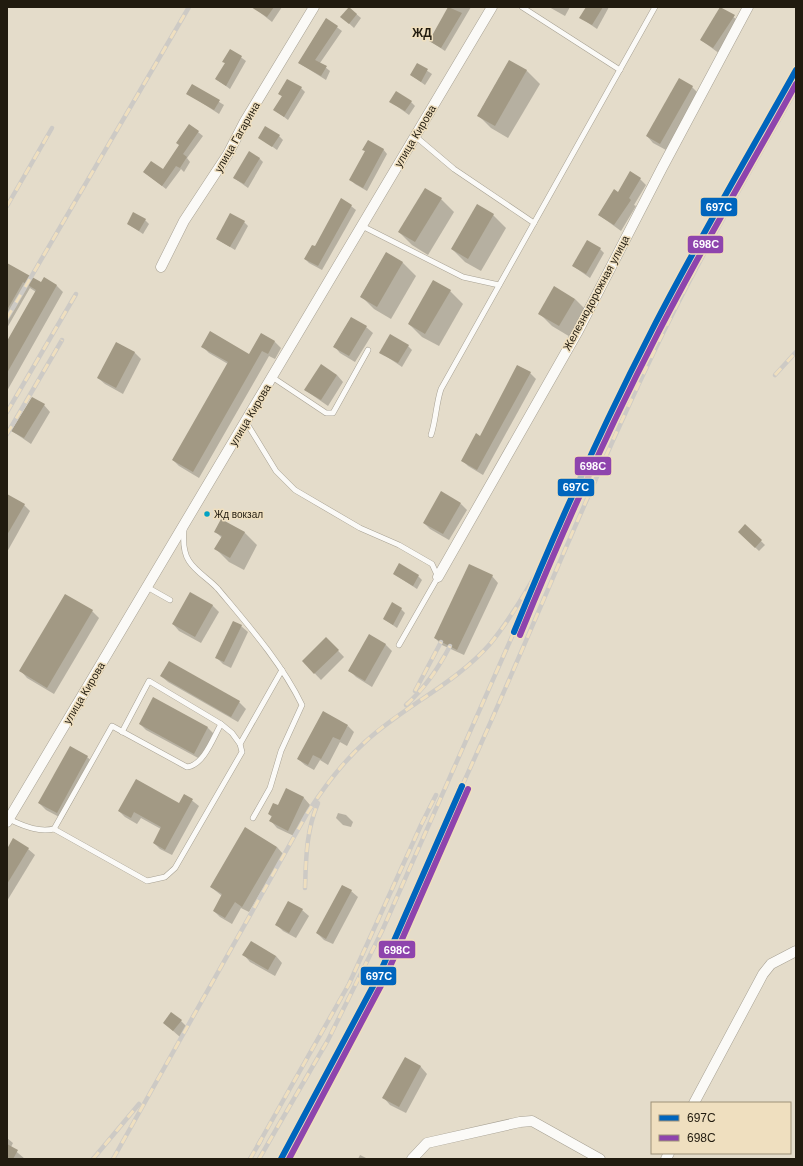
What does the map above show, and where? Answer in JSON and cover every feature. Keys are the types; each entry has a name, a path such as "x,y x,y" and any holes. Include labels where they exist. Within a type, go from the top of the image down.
{"street":[{"name":"улица Гагарина","path":"161,267 184,221 228,154 245,121 314,7"},
{"name":"улица Кирова","path":"10,821 147,587 492,7"},
{"name":"Железнодорожная улица","path":"438,577 578,331 662,168 748,7"},
{"path":"695,1102 763,974 771,964 796,951"},
{"path":"412,1159 428,1143 502,1125 532,1121 600,1159"}],"lane":[{"path":"522,7 620,70"},
{"path":"431,435 435,423 437,400 441,389 655,7"},
{"path":"415,136 454,169 534,223"},
{"path":"362,226 463,277 499,284"},
{"path":"272,377 326,413 333,413 368,350"},
{"path":"246,422 276,471 296,490 360,528 399,545 432,564 438,577 399,645"},
{"path":"184,526 183,545 189,561 216,588 259,639 282,670 302,705 281,751 270,788 253,818"},
{"path":"147,587 170,600"},
{"path":"240,744 282,670"},
{"path":"10,821 46,831 54,829 147,881 165,877 175,868 242,752 240,744 232,733 221,724 149,681 122,732"},
{"path":"54,829 112,726 186,767 194,766 199,760 221,724"}],"building":[{"path":"251,7 274,7 267,17"},
{"path":"349,7 357,14 349,24 340,17"},
{"path":"448,7 462,13 441,48 429,41"},
{"path":"586,7 603,7 592,25 579,18"},
{"path":"720,7 735,15 713,48 700,40"},
{"path":"326,18 338,26 315,60 327,66 321,76 298,63"},
{"path":"230,49 242,56 226,86 215,79 225,63 222,62"},
{"path":"509,60 527,70 495,126 477,116"},
{"path":"417,63 428,69 421,82 410,75"},
{"path":"679,78 693,86 660,144 646,136"},
{"path":"287,79 302,87 284,117 273,110 282,96 278,94"},
{"path":"192,84 220,100 214,110 186,94"},
{"path":"396,91 412,101 405,111 389,102"},
{"path":"189,124 199,131 183,154 187,157 180,168 176,166 162,186 143,172 151,161 163,169 179,145 176,143"},
{"path":"265,126 280,135 272,147 258,138"},
{"path":"368,140 384,149 363,188 349,180 365,151 362,150"},
{"path":"249,151 260,158 244,184 233,178"},
{"path":"630,171 641,178 629,198 631,200 614,225 598,215 614,189 618,192"},
{"path":"425,188 442,198 415,242 398,232"},
{"path":"341,198 352,205 318,266 304,259 312,245 315,246"},
{"path":"477,204 494,214 468,259 451,249"},
{"path":"133,212 146,219 139,231 127,224"},
{"path":"230,213 245,221 230,247 216,239"},
{"path":"587,240 601,248 586,274 572,266"},
{"path":"386,252 403,262 377,307 360,297"},
{"path":"7,263 41,282 44,277 57,285 7,373 7,341 36,290 23,282 7,310"},
{"path":"433,280 451,290 425,334 408,324"},
{"path":"554,286 575,299 559,326 538,314"},
{"path":"351,317 367,326 349,356 333,347"},
{"path":"210,331 249,354 261,333 275,341 268,354 262,351 193,472 172,460 228,362 201,347"},
{"path":"390,334 409,345 398,363 379,353"},
{"path":"116,342 135,352 116,388 97,378"},
{"path":"321,364 337,375 321,400 304,390"},
{"path":"517,365 531,372 477,470 461,461 476,433 480,436"},
{"path":"32,397 45,404 24,438 11,431"},
{"path":"441,491 461,503 443,534 423,523"},
{"path":"7,494 25,504 7,535"},
{"path":"221,519 245,532 230,558 214,549 222,536 214,532"},
{"path":"745,524 762,540 755,548 738,532"},
{"path":"399,563 419,575 413,586 393,574"},
{"path":"469,564 493,575 457,650 434,638"},
{"path":"190,592 213,605 195,637 172,624"},
{"path":"65,594 93,610 47,688 19,671"},
{"path":"392,602 402,608 393,625 383,619"},
{"path":"233,621 242,625 224,662 215,658"},
{"path":"369,634 386,644 365,681 348,671"},
{"path":"326,637 339,650 314,674 302,661"},
{"path":"169,661 240,701 231,717 160,676"},
{"path":"153,697 208,727 194,754 139,724"},
{"path":"323,711 348,725 340,740 333,737 321,759 313,755 308,765 297,759"},
{"path":"70,746 88,756 57,813 38,803"},
{"path":"136,779 179,803 184,794 193,799 165,850 153,843 161,827 134,812 131,818 118,811"},
{"path":"286,788 304,797 288,831 269,821 272,816 268,814 273,803 278,805"},
{"path":"245,827 277,847 242,907 235,902 225,918 213,911 222,894 210,887"},
{"path":"13,838 29,848 7,884 7,849"},
{"path":"342,885 352,890 326,939 316,933"},
{"path":"288,901 303,909 289,933 275,925"},
{"path":"251,941 276,956 268,970 242,955"},
{"path":"171,1012 182,1020 173,1031 163,1023"},
{"path":"405,1057 421,1066 399,1107 382,1098"},
{"path":"7,1144 18,1150 13,1159 7,1159"}],"railway":[{"path":"7,318 189,7"},
{"path":"462,786 510,679 579,517 668,322 703,255 796,90"},
{"path":"7,206 52,128"},
{"path":"7,412 76,294"},
{"path":"7,434 62,340"},
{"path":"775,375 796,352"},
{"path":"113,1159 308,812 321,793 334,775 365,742 396,717 461,671 490,644 524,596 541,565"},
{"path":"259,1159 328,1040 382,931 514,632"},
{"path":"415,691 441,642"},
{"path":"406,705 431,678 450,646"},
{"path":"258,1145 349,984 436,795"},
{"path":"305,888 306,856 309,835 318,803"},
{"path":"93,1159 139,1104"},
{"path":"250,1159 261,1140"}],"transit line":[{"name":"697С","path":"514,632 546,555 633,367 687,264 796,70"},
{"name":"698С","path":"520,635 586,482 639,370 691,270 796,84"},
{"name":"697С","path":"281,1159 379,975 462,786"},
{"name":"698С","path":"289,1159 385,978 468,789"}],"place":[{"name":"Жд вокзал","path":"207,514"}],"district":[{"name":"ЖД","path":"422,33"}]}
